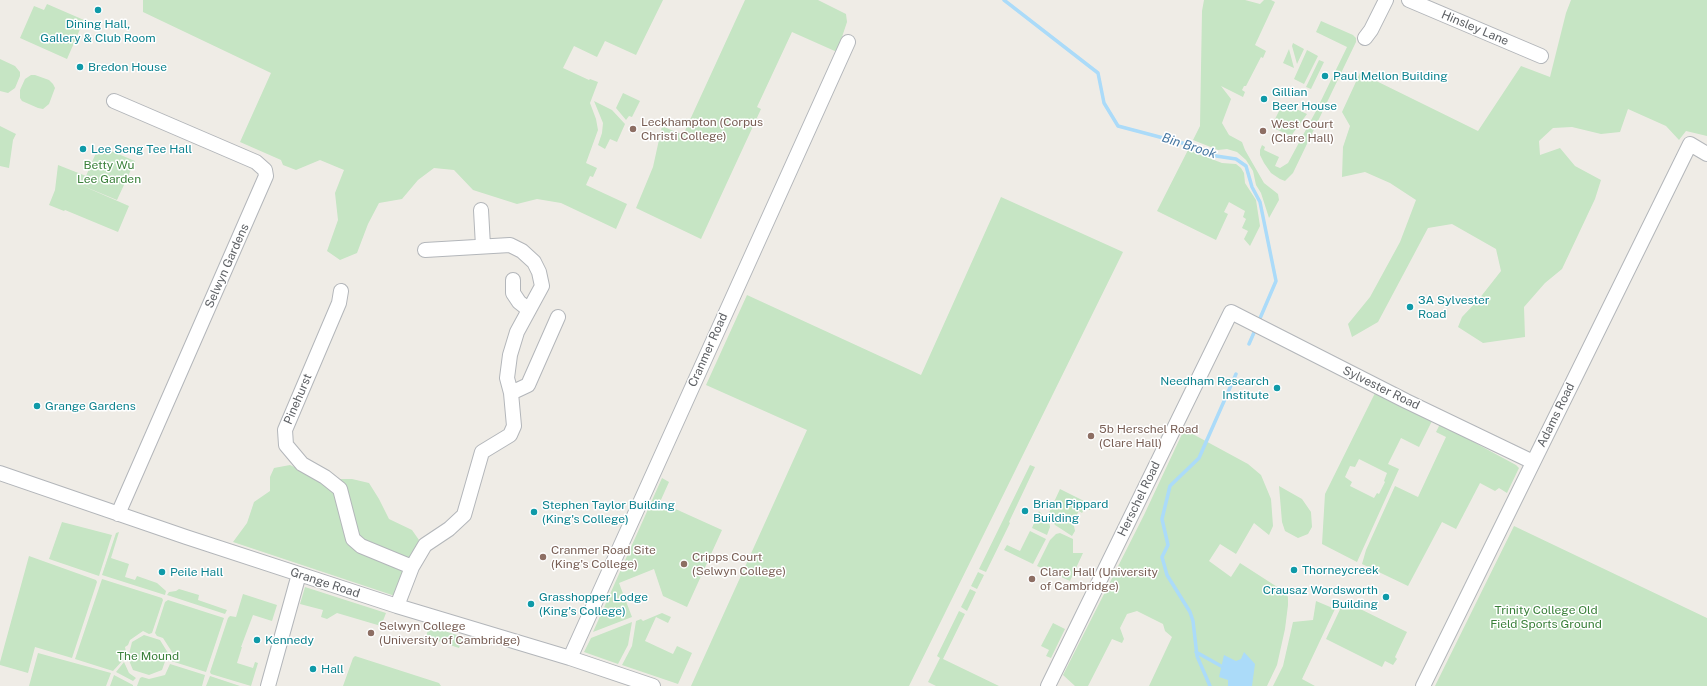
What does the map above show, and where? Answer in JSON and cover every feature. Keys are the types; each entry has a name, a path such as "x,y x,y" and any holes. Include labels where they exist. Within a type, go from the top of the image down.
{"street":[{"path":"1365,38 1371,30 1386,0"},
{"name":"Hinsley Lane","path":"1410,0 1541,56"},
{"name":"Cranmer Road","path":"570,658 848,42"},
{"name":"Selwyn Gardens","path":"114,100 256,162 265,170 266,176 118,514"},
{"name":"Adams Road","path":"1422,686 1690,144 1707,154"},
{"path":"481,210 483,246"},
{"path":"397,606 412,567 425,545 449,529 464,515 482,452 510,435 514,426 511,393 507,378 510,354 517,332 542,286 539,272 534,262 522,251 510,245 425,250"},
{"path":"513,280 513,294 519,302 529,310"},
{"name":"Pinehurst","path":"341,291 339,303 285,430 286,445 302,464 325,477 340,489 353,539 361,546 412,567"},
{"name":"Sylvester Road","path":"1231,312 1406,401 1533,462"},
{"name":"Herschel Road","path":"1048,686 1231,312"},
{"path":"511,393 528,385 558,317"},
{"name":"Grange Road","path":"0,472 118,514 299,574 397,606 570,658 653,686"},
{"path":"268,686 299,574"}],"green space":[{"path":"143,0 663,0 636,55 605,41 597,57 574,46 563,68 589,80 598,82 590,103 596,119 598,130 586,163 597,168 593,177 590,176 586,185 627,204 616,229 561,203 537,199 517,204 473,190 454,170 434,168 418,180 402,199 379,203 368,224 357,253 340,260 327,251 338,220 335,193 344,170 320,160 296,170 283,165 281,160 240,142 271,73 143,12"},
{"path":"745,0 818,0 846,14 847,22 837,52 792,32 757,107 761,109 701,239 636,208 653,167 662,126 683,135"},
{"path":"1204,0 1245,0 1260,4 1264,0 1271,0 1275,2 1255,45 1266,51 1263,58 1261,57 1246,86 1244,86 1242,90 1245,92 1243,97 1221,86 1231,99 1222,123 1229,135 1242,142 1264,183 1278,194 1279,200 1269,218 1261,193 1256,185 1253,171 1246,160 1237,152 1227,149 1218,150 1193,140 1200,126 1202,11"},
{"path":"1571,0 1707,0 1707,136 1686,131 1679,140 1666,126 1628,109 1620,132 1601,134 1572,127 1553,128 1539,141 1540,155 1560,148 1575,166 1601,180 1595,199 1562,269 1545,283 1524,307 1525,337 1483,343 1458,327 1462,317 1479,299 1501,271 1496,249 1452,224 1428,228 1378,322 1352,337 1348,324 1370,297 1400,242 1416,200 1390,183 1365,172 1342,177 1343,147 1350,126 1342,112 1360,73 1478,131 1521,66 1550,77 1566,13"},
{"path":"47,4 84,20 67,59 20,38 34,6 44,10"},
{"path":"1321,21 1353,35 1356,38 1356,42 1293,173 1285,181 1271,173 1260,155 1260,150 1262,145 1265,147 1264,150 1279,157 1275,166 1280,168 1288,163 1316,111 1347,47 1316,32"},
{"path":"1293,43 1304,49 1297,64 1292,46"},
{"path":"1289,49 1294,68 1283,63"},
{"path":"1307,50 1318,56 1304,84 1294,79"},
{"path":"0,59 15,66 20,72 15,88 8,93 0,91"},
{"path":"1319,60 1324,62 1311,89 1306,87"},
{"path":"31,75 49,80 55,88 49,104 43,109 22,101 20,98 20,90 25,79"},
{"path":"623,93 640,101 632,117 629,116 626,120 616,108"},
{"path":"594,101 612,110 625,124 617,142 610,139 605,149 598,145 602,133 603,123"},
{"path":"1283,103 1307,114 1291,136 1271,127"},
{"path":"0,126 16,134 13,140 9,168 0,166"},
{"name":"Betty Wu Lee Garden","path":"99,146 135,161 117,200 76,183 129,206 118,232 49,205 55,190 58,165 86,176"},
{"path":"1188,150 1222,163 1236,164 1241,168 1244,173 1245,183 1256,200 1260,226 1250,246 1244,239 1248,231 1242,228 1246,219 1243,217 1245,211 1229,202 1224,212 1228,214 1216,240 1157,211"},
{"path":"1001,197 1123,252 909,686 691,686 807,430 706,385 747,295 921,375"},
{"path":"1375,393 1432,421 1419,447 1401,438 1388,464 1399,469 1357,562 1322,544 1325,494","holes":["1359,459 1387,473 1385,482 1379,494 1377,493 1374,498 1350,486 1352,482 1345,477 1350,466 1355,467"]},
{"path":"1440,424 1519,468 1507,493 1499,488 1495,491 1480,483 1456,529 1442,522 1408,586 1362,564 1366,550 1395,486 1418,497 1446,437 1436,432"},
{"path":"1189,432 1248,464 1261,475 1271,499 1273,526 1269,535 1254,523 1236,554 1220,544 1209,561 1231,577 1240,563 1285,592 1288,597 1288,605 1285,629 1277,665 1267,686 1149,686 1172,637 1165,631 1163,624 1137,611 1127,614 1120,628 1124,639 1122,643 1112,639 1088,686 1075,686 1063,675 1144,515 1182,434"},
{"path":"290,465 320,479 352,479 369,483 389,519 412,530 419,540 403,570 401,585 395,596 233,542 247,523 254,502 270,491 270,477 274,468"},
{"path":"1030,465 1035,467 986,572 979,569"},
{"path":"662,478 669,482 660,502 722,530 687,607 663,596 654,569 619,583 632,617 593,632"},
{"path":"1279,486 1302,499 1311,512 1312,527 1308,534 1298,538 1285,531 1282,522"},
{"path":"1060,489 1092,505 1090,510 1085,508 1082,513 1079,511 1073,521 1075,531 1072,536 1055,525 1048,515"},
{"path":"1039,511 1049,522 1050,527 1047,535 1032,528"},
{"path":"62,522 112,535 99,576 49,559"},
{"name":"Trinity College Old Field Sports Ground","path":"1514,526 1707,618 1707,686 1435,686"},
{"path":"1030,531 1046,539 1033,564 1004,550 1007,545 1020,551"},
{"path":"119,532 111,558 129,564 125,577 135,580 137,576 157,583 166,591 165,595 102,575 116,533"},
{"path":"1060,533 1073,539 1073,553 1083,553 1070,581 1037,566 1050,540 1056,534"},
{"path":"29,556 96,580 97,582 72,658 35,647 28,673 0,665 0,662"},
{"path":"978,572 984,575 977,589 971,586"},
{"path":"102,579 162,598 163,600 152,633 149,634 143,631 130,640 128,645 125,647 126,652 124,659 113,671 75,659"},
{"path":"305,587 386,613 381,626 337,613 327,619 321,617 323,610 300,604"},
{"path":"179,589 199,595 198,600 227,610 225,614 167,595 169,592"},
{"path":"970,589 976,592 967,611 961,607"},
{"path":"243,594 277,605 272,621 253,615 241,647 237,663 253,668 255,662 258,663 251,686 211,674 210,672 228,618 230,616 236,617"},
{"path":"168,600 224,618 206,672 171,661 172,652 163,638 157,636 155,633 165,602"},
{"path":"1316,601 1335,609 1302,679 1315,686 1273,686 1283,666 1293,622 1313,620"},
{"path":"1344,601 1407,632 1395,657 1397,659 1393,665 1385,661 1382,667 1326,639"},
{"path":"959,611 965,614 943,659 999,686 936,686 928,682 940,658 937,656"},
{"path":"662,613 671,617 668,623 656,617 645,641 673,654 677,646 692,653 678,684 622,665 632,646 636,621 641,619 643,621"},
{"path":"632,622 628,645 618,664 584,652 591,638"},
{"path":"1053,623 1065,629 1051,658 1046,656 1049,650 1041,646"},
{"path":"429,626 463,637 459,648 426,637"},
{"name":"The Mound","path":"144,635 160,640 168,653 162,670 149,675 133,670 128,658 132,642"},
{"path":"38,653 111,673 106,686 29,686"},
{"path":"355,656 439,683 441,686 343,686"},
{"path":"124,662 129,673 136,678 133,681 116,672"},
{"path":"170,664 205,675 202,686 137,686 140,678 142,677 149,679 165,675"},
{"path":"114,675 133,685 133,686 110,686"},
{"path":"210,676 240,686 206,686"}],"water":[{"path":"1244,652 1255,664 1252,686 1228,686 1228,680 1219,677 1224,655 1236,661 1241,659"}],"waterway":[{"name":"Bin Brook","path":"1004,0 1098,73 1104,103 1118,126 1186,144 1216,156 1236,159 1246,166 1252,187 1260,202 1276,281 1258,323"},
{"name":"Bin Brook","path":"1249,344 1256,328"},
{"name":"Bin Brook","path":"1210,686 1197,656 1193,621 1190,612 1167,575 1162,557 1168,545 1162,519 1170,486 1199,458 1236,374"},
{"path":"1196,652 1221,666"}],"place":[{"name":"Dining Hall, Gallery & Club Room","path":"98,10"},
{"name":"Bredon House","path":"80,67"},
{"name":"Paul Mellon Building","path":"1325,76"},
{"name":"Gillian Beer House","path":"1264,99"},
{"name":"Leckhampton (Corpus Christi College)","path":"633,129"},
{"name":"West Court (Clare Hall)","path":"1263,131"},
{"name":"Lee Seng Tee Hall","path":"83,149"},
{"name":"3A Sylvester Road","path":"1410,307"},
{"name":"Needham Research Institute","path":"1277,388"},
{"name":"Grange Gardens","path":"37,406"},
{"name":"5b Herschel Road (Clare Hall)","path":"1091,436"},
{"name":"Brian Pippard Building","path":"1025,511"},
{"name":"Stephen Taylor Building (King's College)","path":"534,512"},
{"name":"Cranmer Road Site (King's College)","path":"543,557"},
{"name":"Cripps Court (Selwyn College)","path":"684,564"},
{"name":"Thorneycreek","path":"1294,570"},
{"name":"Peile Hall","path":"162,572"},
{"name":"Clare Hall (University of Cambridge)","path":"1032,579"},
{"name":"Crausaz Wordsworth Building","path":"1386,597"},
{"name":"Grasshopper Lodge (King's College)","path":"531,604"},
{"name":"Selwyn College (University of Cambridge)","path":"371,633"},
{"name":"Kennedy","path":"257,640"},
{"name":"Hall","path":"313,669"}]}
